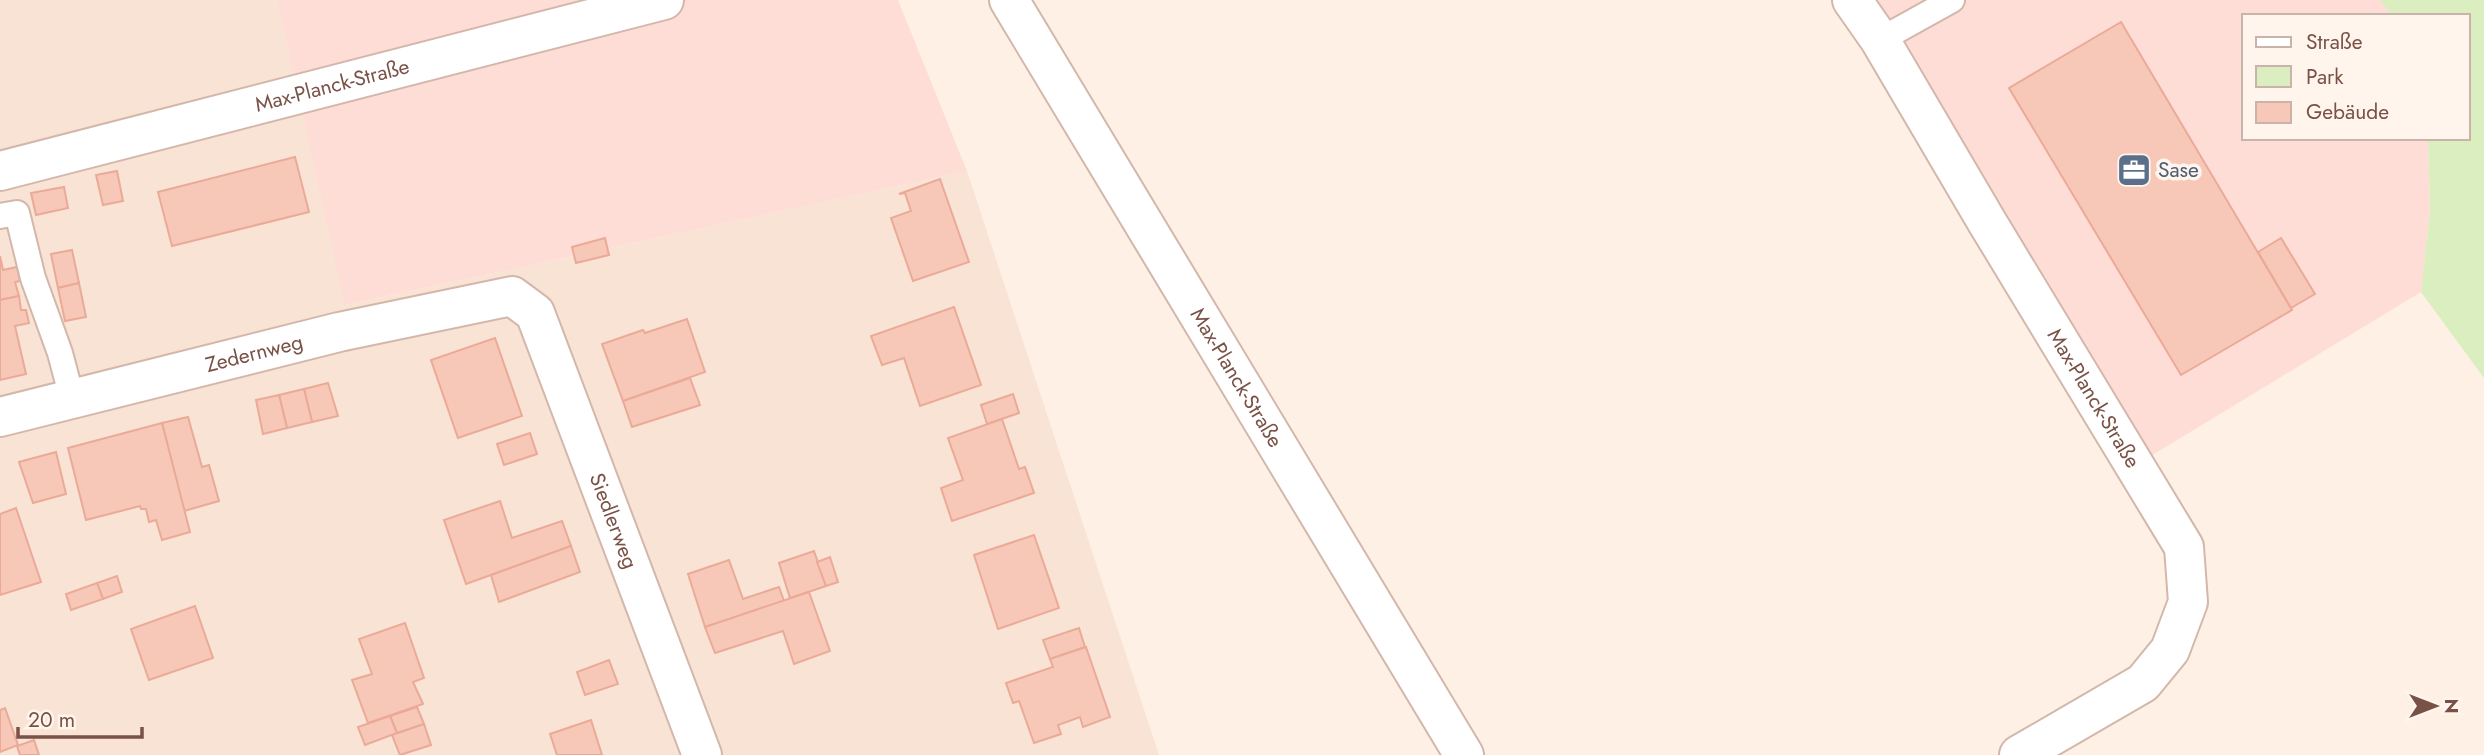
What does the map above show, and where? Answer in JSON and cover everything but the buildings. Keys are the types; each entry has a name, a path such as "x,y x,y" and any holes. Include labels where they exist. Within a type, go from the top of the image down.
{"street":[{"name":"Max-Planck-Straße","path":"0,171 664,0"},
{"name":"Max-Planck-Straße","path":"1009,0 1464,755"},
{"name":"Max-Planck-Straße","path":"1852,0 1880,40 2184,547 2188,602 2170,650 2143,683 2019,755"},
{"name":"Zedernweg","path":"0,417 339,332 512,296"},
{"name":"Siedlerweg","path":"512,296 535,313 702,755"}],"lane":[{"path":"1880,40 1952,0"},
{"path":"0,216 16,213 33,278 60,353 72,398"}],"shaded area":[{"path":"0,0 277,0 346,305 967,171 1159,755 0,755"},
{"path":"277,0 898,0 967,171 345,305"},
{"path":"1859,0 2380,0 2390,14 2242,14 2242,140 2428,140 2430,210 2421,292 2141,462"}],"green space":[{"path":"2380,0 2484,0 2484,378 2421,292 2430,210 2428,140 2470,140 2470,14 2390,14"}],"place":[{"name":"Sase","path":"2134,170"}]}
